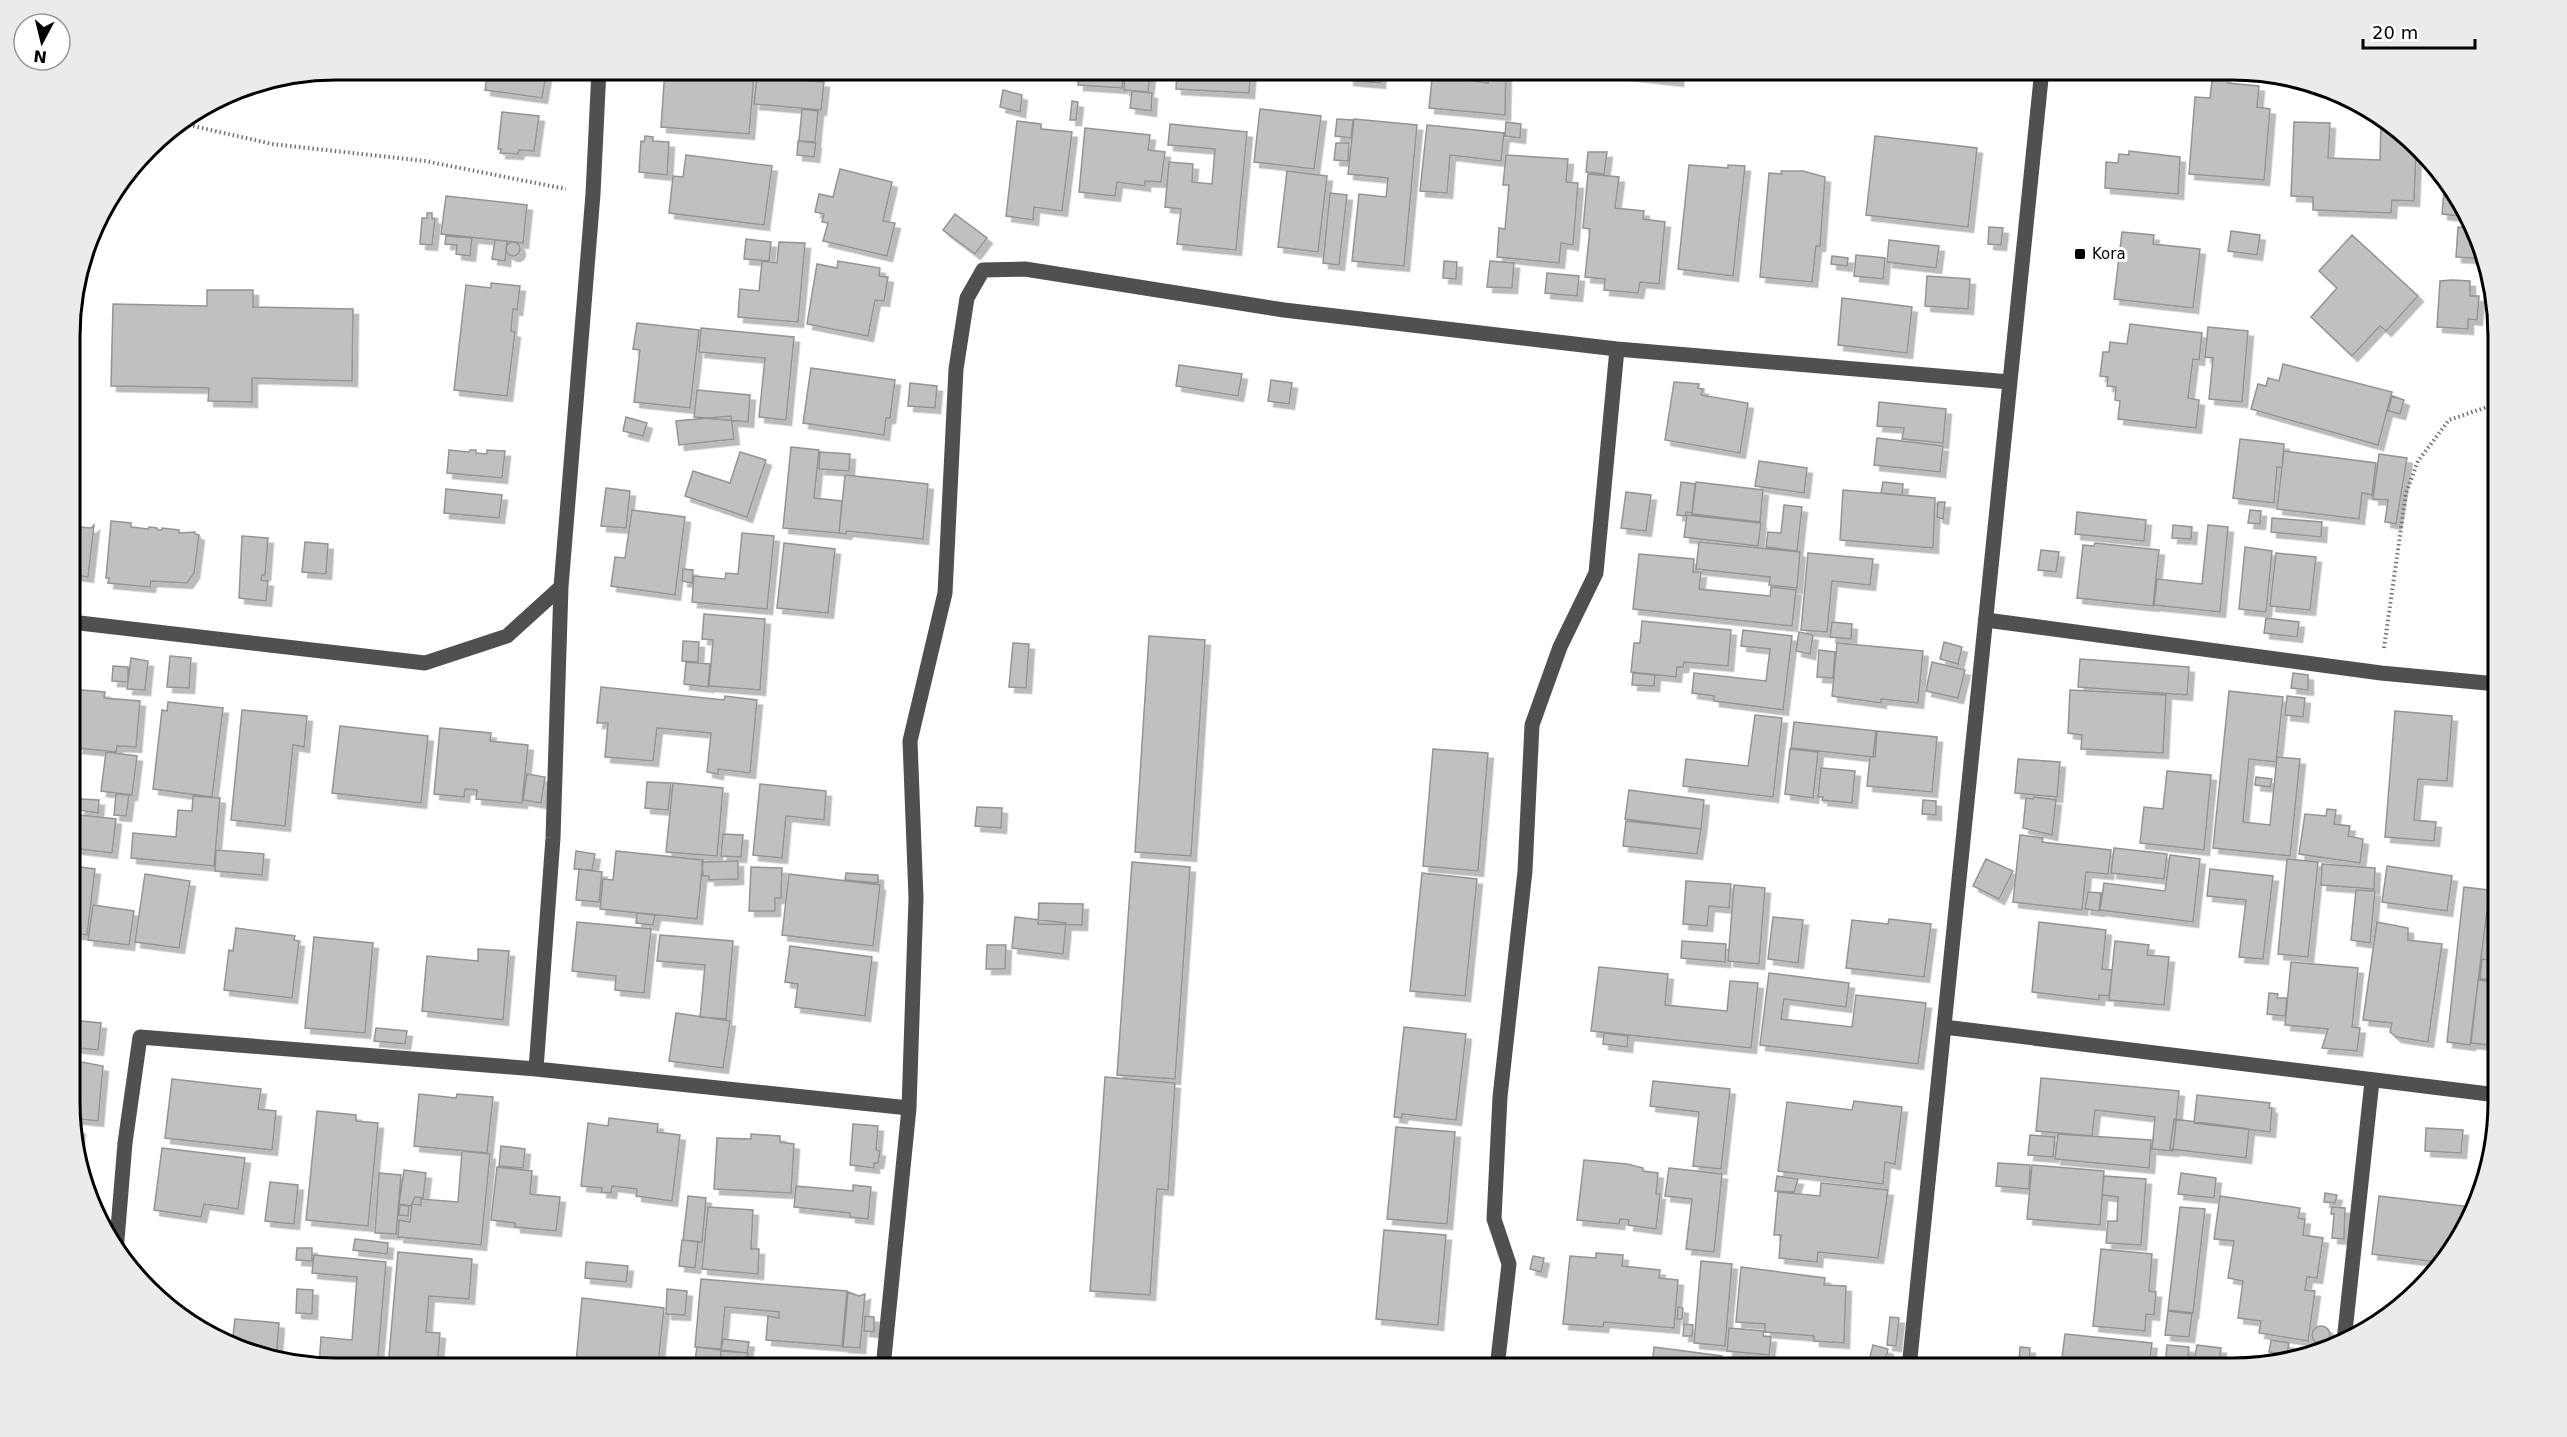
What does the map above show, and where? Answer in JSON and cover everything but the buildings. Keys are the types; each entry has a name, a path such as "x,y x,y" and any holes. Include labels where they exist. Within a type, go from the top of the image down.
{"street":[{"path":"536,1069 553,838 561,587 593,194 598,80"},
{"path":"1910,1358 2041,80"},
{"path":"884,1358 909,1108 916,897 910,741 945,593 956,369 967,298 983,270 1025,269 1284,310 1617,350 2010,382"},
{"path":"1498,1358 1509,1264 1494,1220 1500,1097 1525,871 1532,725 1560,647 1596,573 1617,350"},
{"path":"80,623 425,663 507,636 561,587"},
{"path":"1986,620 2381,673 2488,683"},
{"path":"1944,1027 2488,1094"},
{"path":"117,1235 125,1143 140,1038 536,1069 909,1108"},
{"path":"2345,1331 2372,1081"}],"path":[{"path":"190,125 272,144 425,160 593,194"},
{"path":"2381,673 2406,493 2418,461 2449,420 2488,407"}],"place":[{"name":"Kora","path":"2080,254"}]}
